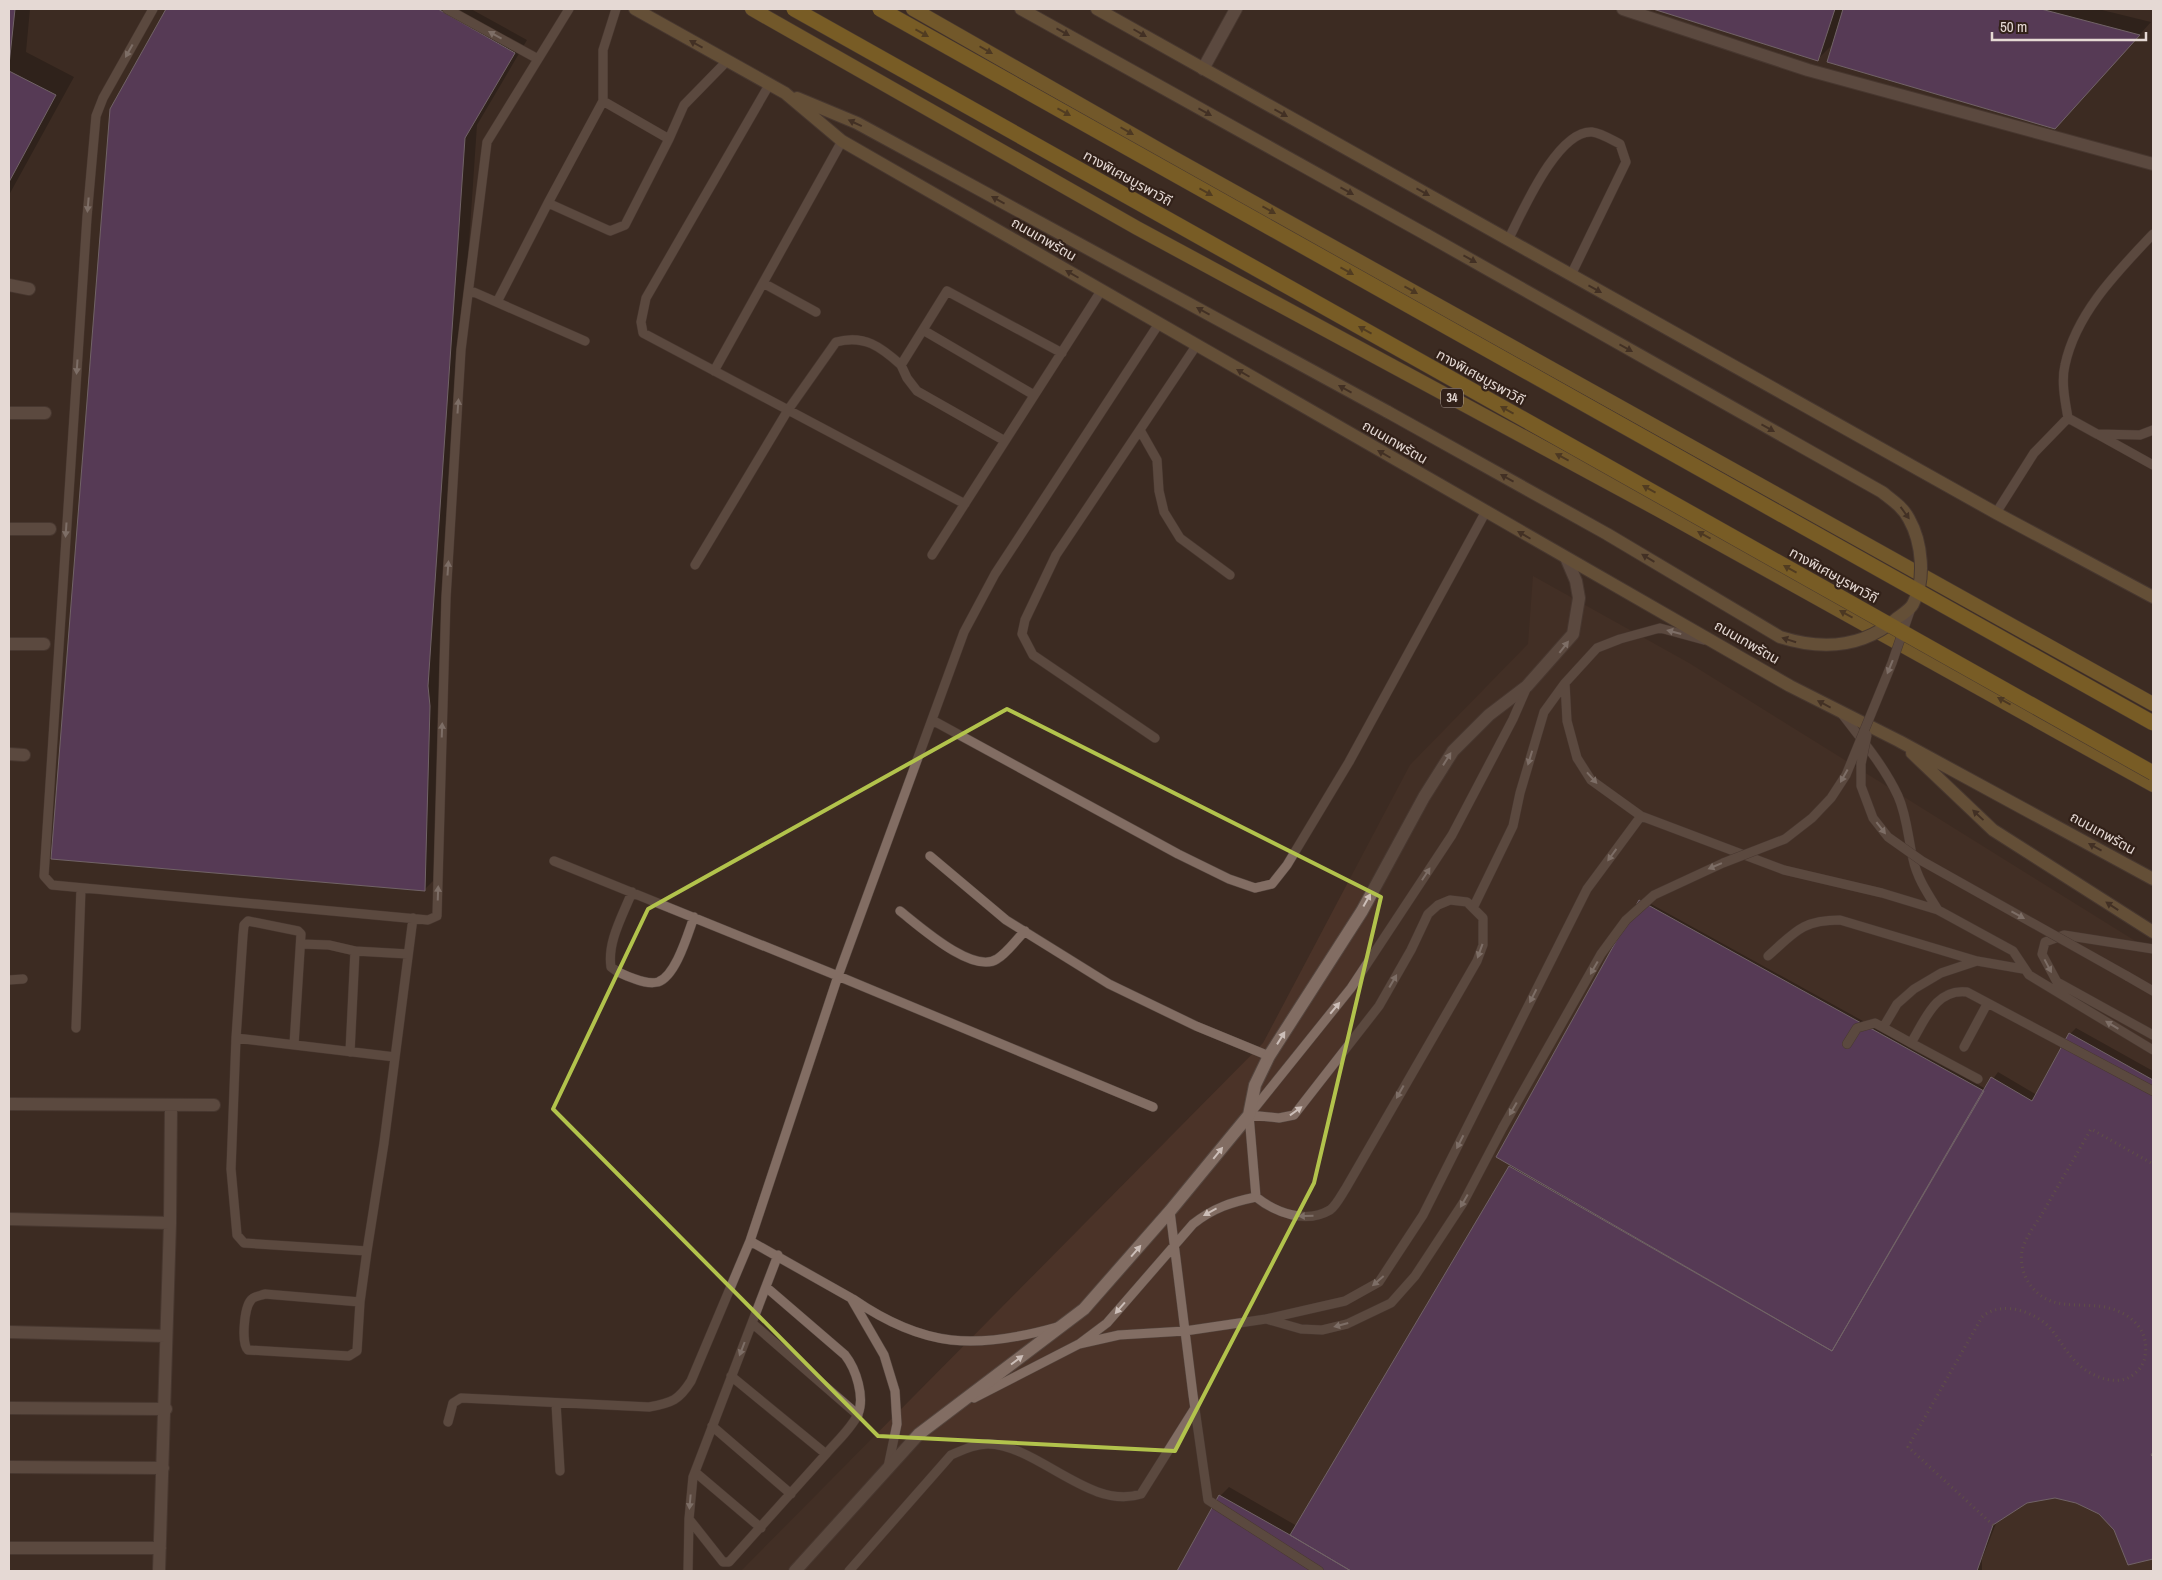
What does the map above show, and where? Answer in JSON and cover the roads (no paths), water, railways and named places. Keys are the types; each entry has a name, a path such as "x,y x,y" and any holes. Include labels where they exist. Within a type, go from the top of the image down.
{"highway":[{"name":"34","path":"752,9 1137,228 1668,515 2153,785"},
{"name":"ทางพิเศษบูรพาวิถี","path":"794,9 2153,773"},
{"name":"ทางพิเศษบูรพาวิถี","path":"880,9 2153,723"},
{"path":"914,9 1172,157 2153,704"}],"main road":[{"name":"ถนนเทพรัตน","path":"635,9 784,93 842,141 1567,560 1842,714 1899,741 2153,879"},
{"path":"784,93 857,123 1388,412 1607,534 1780,637 1801,643 1820,645 1859,641 1888,626 1912,605 1920,566 1916,533 1908,517 1898,504 1882,492 1427,235 1020,9"},
{"path":"1097,9 1996,513 2153,597"},
{"path":"1899,741 1993,830 2153,932"}],"street":[{"path":"1203,69 1236,9"},
{"path":"1623,9 1808,70 2153,164"},
{"path":"9,285 29,289"},
{"path":"9,413 45,414"},
{"path":"9,529 50,529"},
{"path":"795,1571 919,1434 1064,1325 1099,1293 1249,1115 1255,1085 1269,1056 1362,911 1424,797 1452,751 1488,715 1527,686 1574,634 1580,598 1576,581 1567,560"},
{"path":"9,644 44,644"},
{"path":"9,754 24,755"},
{"path":"9,1104 214,1106"},
{"path":"160,1571 166,1409 171,1106"},
{"path":"9,1219 170,1223"},
{"path":"9,1332 166,1336"},
{"path":"9,1408 166,1409"},
{"path":"9,1467 163,1468"},
{"path":"9,1548 160,1548"}],"lane":[{"path":"153,9 103,98 96,116 87,217 44,876 52,886 428,920 437,916 446,598 462,350 487,142 568,9"},
{"path":"447,9 538,59"},
{"path":"497,302 603,101 603,50 616,9"},
{"path":"548,203 610,231 625,226 684,105 726,61"},
{"path":"769,84 646,298 642,316 643,333 965,504"},
{"path":"603,101 669,139"},
{"path":"1508,240 1543,176 1566,143 1581,134 1592,132 1620,144 1626,162 1571,275"},
{"path":"714,371 842,141"},
{"path":"2068,418 2064,396 2064,366 2080,322 2129,260 2153,234"},
{"path":"762,283 816,312"},
{"path":"469,290 585,341"},
{"path":"901,365 947,290 1062,352"},
{"path":"932,556 1100,291"},
{"path":"448,1422 453,1403 461,1398 649,1407 667,1404 681,1396 691,1381 750,1241 838,976 964,632 995,574 1158,325"},
{"path":"923,330 1034,395"},
{"path":"695,565 788,410 836,342 863,339 882,348 901,365 907,378 917,391 1005,441"},
{"path":"1156,738 1033,655 1022,634 1025,620 1056,556 1196,346"},
{"path":"2068,418 2153,466"},
{"path":"1996,513 2034,453 2068,418"},
{"path":"1140,430 1158,460 1159,491 1164,512 1180,538 1230,574"},
{"path":"2097,434 2140,435 2153,430"},
{"path":"932,720 1178,854 1229,879 1255,888 1272,884 1287,865 1349,762 1485,513"},
{"path":"1266,1319 1301,1328 1322,1330 1347,1324 1391,1303 1415,1276 1463,1202 1503,1127 1601,954 1626,920 1654,895 1715,866 1785,839 1812,818 1831,798 1846,776 1912,605"},
{"path":"1474,906 1513,826 1522,785 1544,712 1565,683 1597,648 1620,639 1660,628 1721,645"},
{"path":"1565,683 1567,721 1578,758 1591,780 1641,816 1784,870 1882,893 1938,910 2013,951 2029,975 2153,1050"},
{"path":"1249,1115 1279,1118 1294,1115 1379,1006 1411,950 1428,914 1438,905 1450,900 1466,902 1474,906 1483,918 1484,930 1483,945 1477,961 1346,1188 1331,1210 1312,1216 1294,1216 1269,1207 1256,1197 1249,1115 1351,988 1442,850 1513,719 1527,686"},
{"path":"1842,714 1882,767 1898,797 1907,824 1913,860 1920,881 1938,910"},
{"path":"1870,716 1861,764 1861,786 1872,818 1888,837 1922,861 2153,991"},
{"path":"1079,1344 1118,1335 1186,1331 1266,1319 1345,1301 1379,1282 1423,1215 1587,889 1641,816"},
{"path":"930,856 1006,920 1109,984 1196,1026 1269,1056"},
{"path":"554,861 838,976 1153,1107"},
{"path":"76,1028 81,888"},
{"path":"632,892 617,928 610,960 611,967 618,973 646,983 658,982 664,978 677,960 694,918"},
{"path":"900,911 949,950 985,962 997,960 1025,932"},
{"path":"360,1302 265,1294 253,1298 249,1302 245,1314 245,1347 248,1350 349,1356 357,1351 360,1302 413,918"},
{"path":"1768,956 1803,925 1822,920 1840,920 1977,961 2023,968"},
{"path":"294,1045 301,934 298,931 268,924 246,923 243,934 236,1038 231,1169 239,1239 244,1243 367,1251"},
{"path":"2153,948 2064,935 2045,942 2042,954 2057,982 2153,1034"},
{"path":"301,944 329,945 355,950 408,954"},
{"path":"350,1052 355,950"},
{"path":"1884,1026 1897,1004 1914,989 1942,973 1977,961"},
{"path":"9,980 23,980"},
{"path":"1912,1043 1932,1008 1944,996 1956,991 1967,992 2153,1091"},
{"path":"1964,1047 1987,1004"},
{"path":"1847,1044 1857,1028 1874,1023 1884,1026 1978,1078"},
{"path":"236,1038 395,1057"},
{"path":"949,1410 1079,1344 1107,1323 1175,1245 1204,1215 1230,1203 1256,1197"},
{"path":"1170,1211 1208,1500 1319,1571"},
{"path":"750,1241 778,1255 870,1311 906,1328 947,1341 983,1342 1017,1338 1064,1325"},
{"path":"688,1571 689,1519 695,1472 778,1255"},
{"path":"689,1519 723,1562 729,1562 792,1494 858,1415 860,1395 852,1363 846,1355 766,1287"},
{"path":"851,1298 884,1355 895,1391 897,1424 888,1468"},
{"path":"752,1323 858,1415"},
{"path":"731,1376 826,1454"},
{"path":"556,1403 560,1470"},
{"path":"849,1571 951,1455 968,1448 987,1444 1009,1448 1088,1486 1114,1496 1128,1498 1140,1494 1195,1408"},
{"path":"712,1426 792,1494"},
{"path":"695,1472 761,1528"}]}
